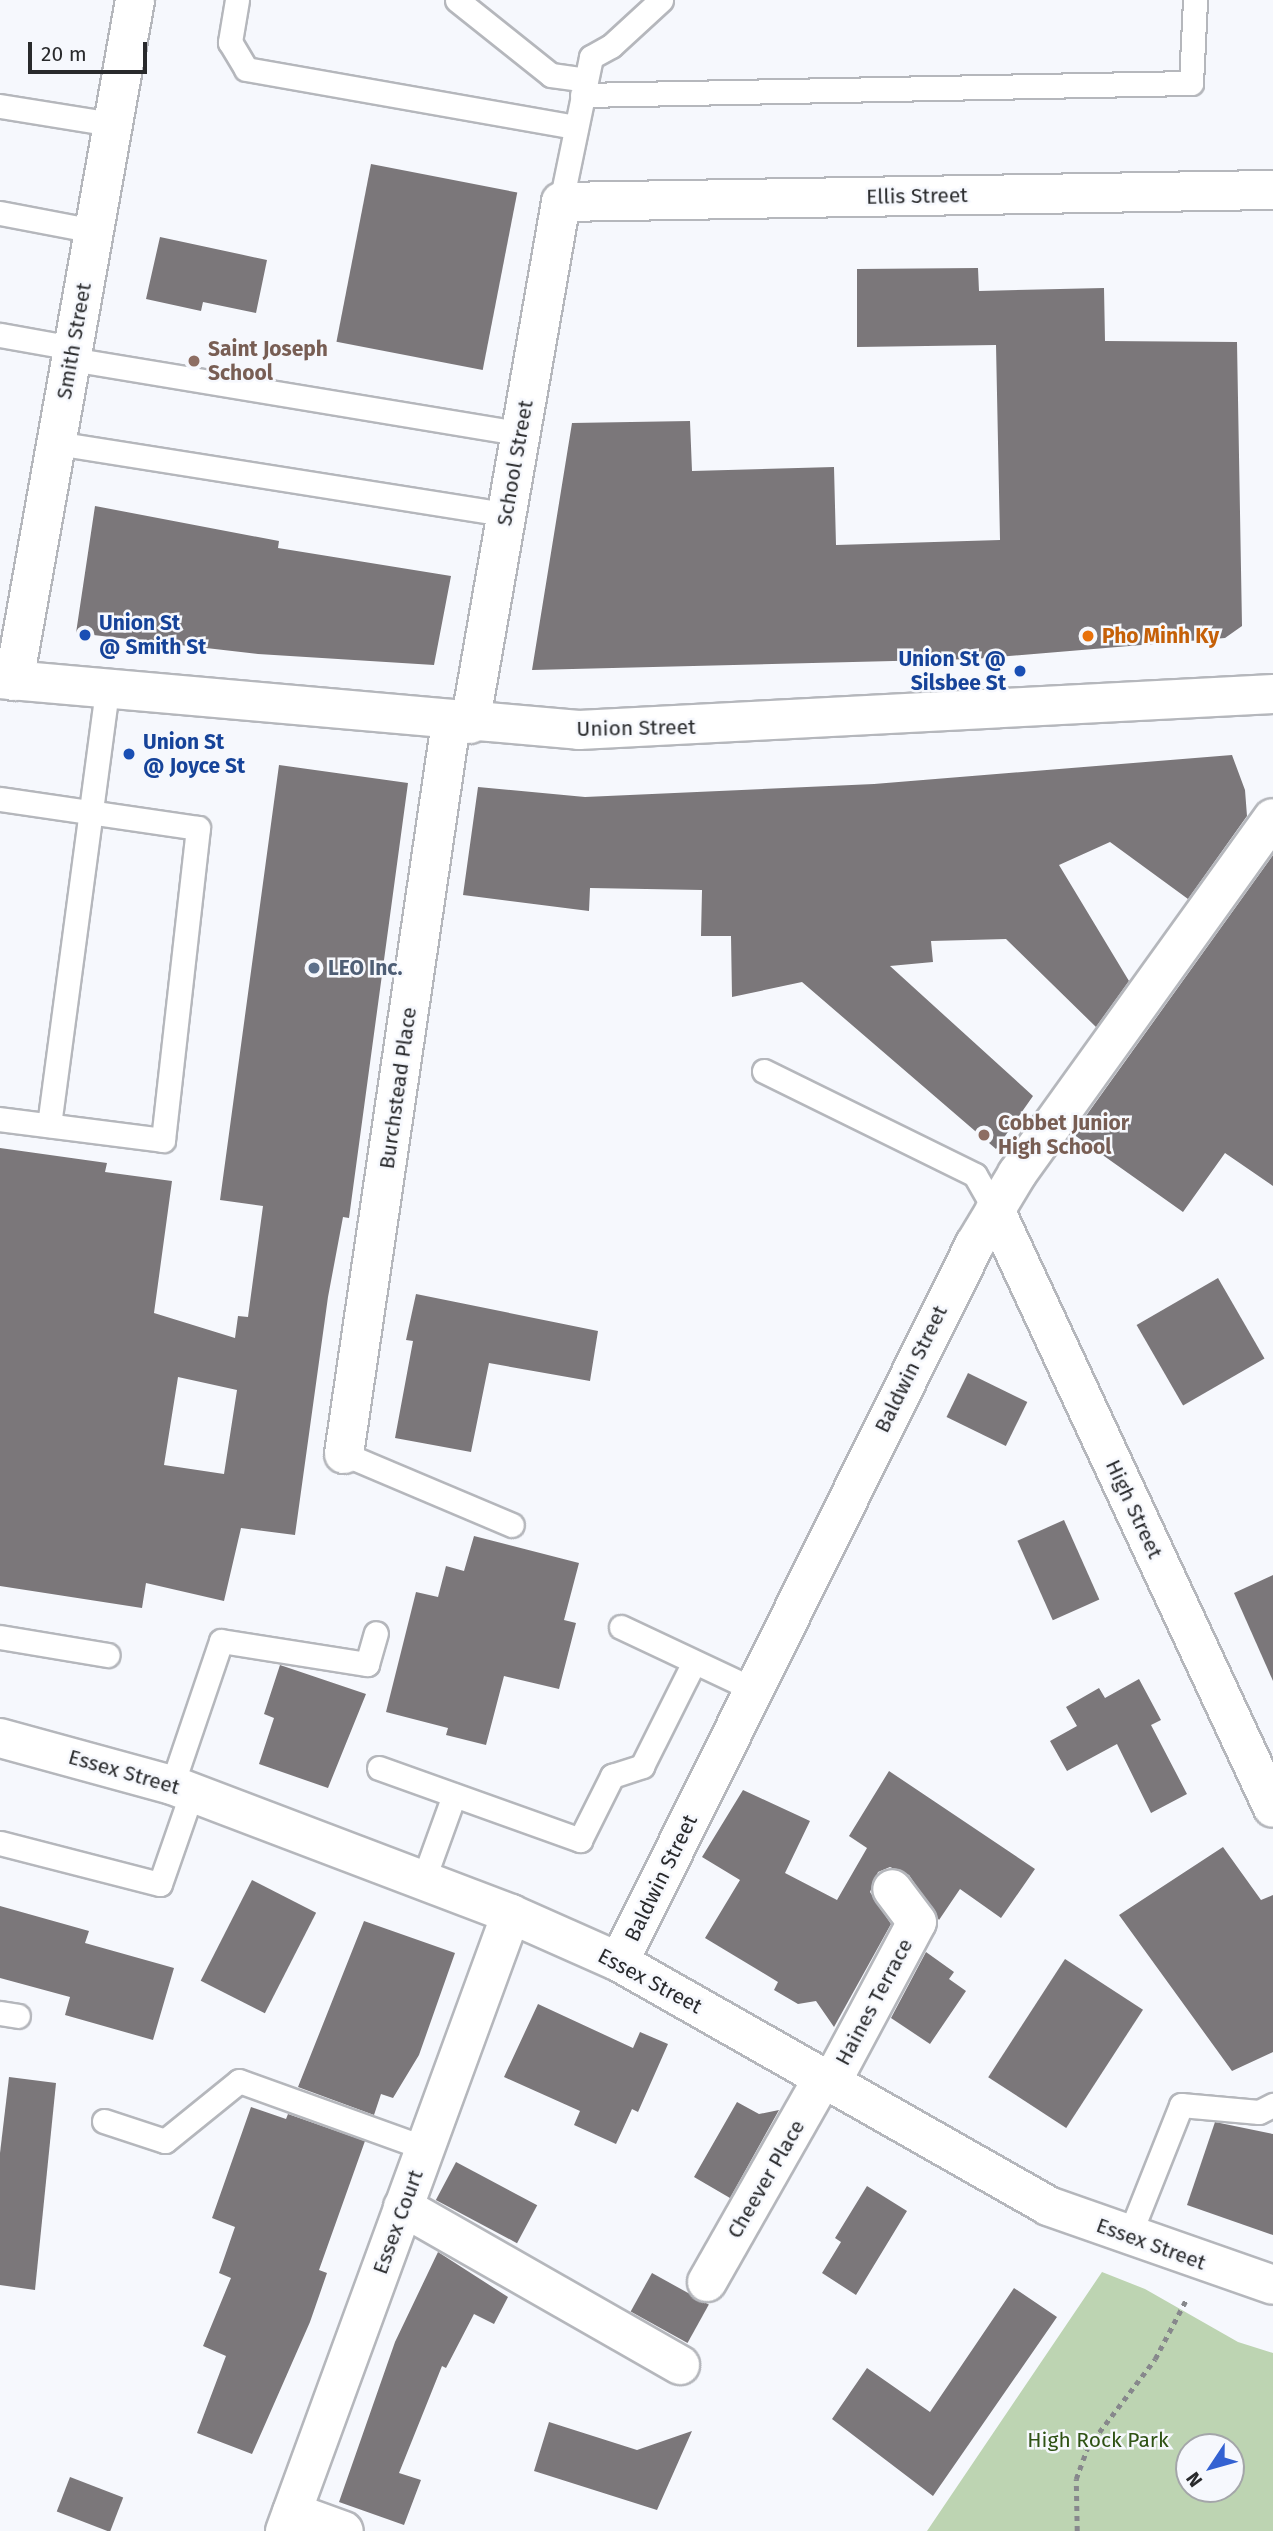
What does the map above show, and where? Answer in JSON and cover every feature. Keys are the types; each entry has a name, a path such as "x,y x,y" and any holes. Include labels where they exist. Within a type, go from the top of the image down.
{"street":[{"name":"Smith Street","path":"7,680 56,443 135,0"},
{"name":"Ellis Street","path":"561,202 1273,190"},
{"name":"School Street","path":"461,723 506,514 561,202"},
{"name":"Union Street","path":"7,680 461,723 663,729 1273,694"},
{"name":"Burchstead Place","path":"344,1454 461,723"},
{"name":"Baldwin Street","path":"619,1962 753,1689 995,1210 1273,818"},
{"name":"High Street","path":"995,1210 1273,1808"},
{"name":"Essex Street","path":"0,1738 182,1788 424,1878 511,1914 619,1962 1048,2206 1273,2285"},
{"name":"Haines Terrace","path":"828,2079 917,1922 892,1889"},
{"name":"Essex Court","path":"288,2522 511,1914"},
{"name":"Cheever Place","path":"707,2282 828,2079"},
{"path":"403,2207 680,2365"},
{"path":"288,2522 344,2531"}],"lane":[{"path":"237,0 230,42 247,69 576,127"},
{"path":"457,0 551,75 584,87 1191,83 1195,0"},
{"path":"561,202 590,57 611,46 661,0"},
{"path":"0,106 113,124"},
{"path":"0,213 94,231"},
{"path":"0,335 72,354 520,433"},
{"path":"56,443 506,514"},
{"path":"49,1125 107,691"},
{"path":"0,799 198,828 163,1140 0,1119"},
{"path":"764,1071 975,1175 995,1210"},
{"path":"344,1454 512,1525"},
{"path":"621,1627 753,1689"},
{"path":"0,1843 160,1884 221,1641 367,1664 376,1633"},
{"path":"0,1637 107,1656"},
{"path":"379,1768 580,1840 612,1776 642,1766 694,1661"},
{"path":"424,1878 454,1795"},
{"path":"104,2121 165,2141 239,2081 425,2148"},
{"path":"1129,2236 1181,2105 1259,2112 1273,2105"}],"path":[{"path":"1077,2531 1076,2479 1087,2448 1155,2359 1187,2298"}],"green space":[{"name":"High Rock Park","path":"1102,2272 1145,2289 1238,2342 1273,2353 1273,2531 927,2531"}],"building":[{"path":"371,164 517,192 483,370 336,342"},
{"path":"160,237 267,260 256,313 203,302 201,311 146,299"},
{"path":"978,268 979,291 1104,288 1105,341 1237,342 1242,626 1225,638 974,659 532,670 572,423 690,421 692,471 834,467 836,545 1000,540 996,345 857,347 857,269"},
{"path":"95,506 279,541 278,548 451,576 434,665 258,654 76,633"},
{"path":"1232,755 1245,790 1247,816 1188,899 1110,842 1059,865 1129,981 1096,1027 1006,939 931,941 933,962 890,966 1033,1096 996,1149 802,982 732,997 731,936 701,936 702,890 590,888 589,911 463,895 478,787 585,797 874,784"},
{"path":"279,765 408,783 349,1218 343,1217 328,1297 295,1535 241,1528 224,1601 146,1583 142,1608 0,1586 0,1148 107,1163 105,1172 172,1181 154,1313 235,1338 238,1316 248,1317 263,1206 220,1200","holes":["178,1377 237,1390 224,1474 164,1465"]},
{"path":"1273,855 1273,1186 1225,1153 1183,1212 1073,1134"},
{"path":"1218,1278 1264,1359 1183,1406 1137,1325"},
{"path":"416,1294 598,1331 590,1381 489,1363 471,1452 395,1438 413,1341 406,1340"},
{"path":"968,1373 1027,1402 1006,1446 947,1417"},
{"path":"1064,1520 1099,1599 1053,1620 1017,1541"},
{"path":"474,1536 579,1563 564,1620 576,1623 559,1689 504,1676 486,1745 446,1735 448,1728 386,1712 416,1592 438,1597 446,1566 464,1571"},
{"path":"1273,1575 1273,1681 1234,1593"},
{"path":"280,1665 366,1694 328,1788 259,1764 274,1718 264,1714"},
{"path":"1139,1679 1161,1720 1151,1725 1187,1794 1151,1813 1117,1744 1067,1771 1050,1741 1077,1726 1066,1707 1099,1688 1105,1698"},
{"path":"889,1771 1035,1869 1001,1918 960,1889 939,1920 909,1875 890,1867 878,1872 870,1892 891,1924 834,2027 816,2001 798,2004 774,1990 778,1982 705,1938 740,1880 702,1857 743,1790 810,1821 785,1873 837,1900 867,1848 849,1836"},
{"path":"1223,1847 1261,1900 1273,1895 1273,2052 1232,2071 1119,1915"},
{"path":"252,1880 316,1913 265,2013 201,1981"},
{"path":"0,1906 89,1931 85,1943 174,1968 153,2040 65,2015 70,1997 0,1978"},
{"path":"364,1921 455,1953 419,2055 393,2098 381,2094 374,2115 298,2087"},
{"path":"926,1952 954,1972 949,1979 966,1991 930,2044 891,2018"},
{"path":"1065,1959 1143,2010 1066,2128 988,2077"},
{"path":"538,2004 633,2048 640,2032 668,2044 638,2112 632,2109 616,2144 574,2125 580,2111 504,2077"},
{"path":"9,2077 56,2083 35,2290 0,2285 0,2153"},
{"path":"737,2102 759,2114 779,2110 730,2198 694,2177"},
{"path":"251,2107 286,2119 288,2114 365,2141 319,2270 327,2273 310,2322 252,2454 197,2433 226,2356 203,2346 231,2278 219,2273 235,2227 212,2218"},
{"path":"1215,2122 1273,2134 1273,2235 1187,2205"},
{"path":"456,2162 537,2205 517,2243 436,2200"},
{"path":"867,2186 907,2211 856,2295 822,2273 841,2242 835,2238"},
{"path":"438,2252 508,2297 494,2324 474,2314 446,2368 442,2366 399,2473 421,2480 404,2525 339,2502 395,2342"},
{"path":"652,2273 709,2305 688,2343 631,2311"},
{"path":"1014,2288 1057,2317 933,2496 832,2419 867,2368 930,2412"},
{"path":"549,2422 637,2450 692,2431 657,2510 534,2471"},
{"path":"70,2477 123,2497 110,2531 57,2512"}],"place":[{"name":"Saint Joseph School","path":"194,361"},
{"name":"Union St @ Smith St","path":"85,635"},
{"name":"Pho Minh Ky","path":"1088,636"},
{"name":"Union St @ Silsbee St","path":"1020,671"},
{"name":"Union St @ Joyce St","path":"129,754"},
{"name":"LEO Inc.","path":"314,968"},
{"name":"Cobbet Junior High School","path":"984,1135"}]}
